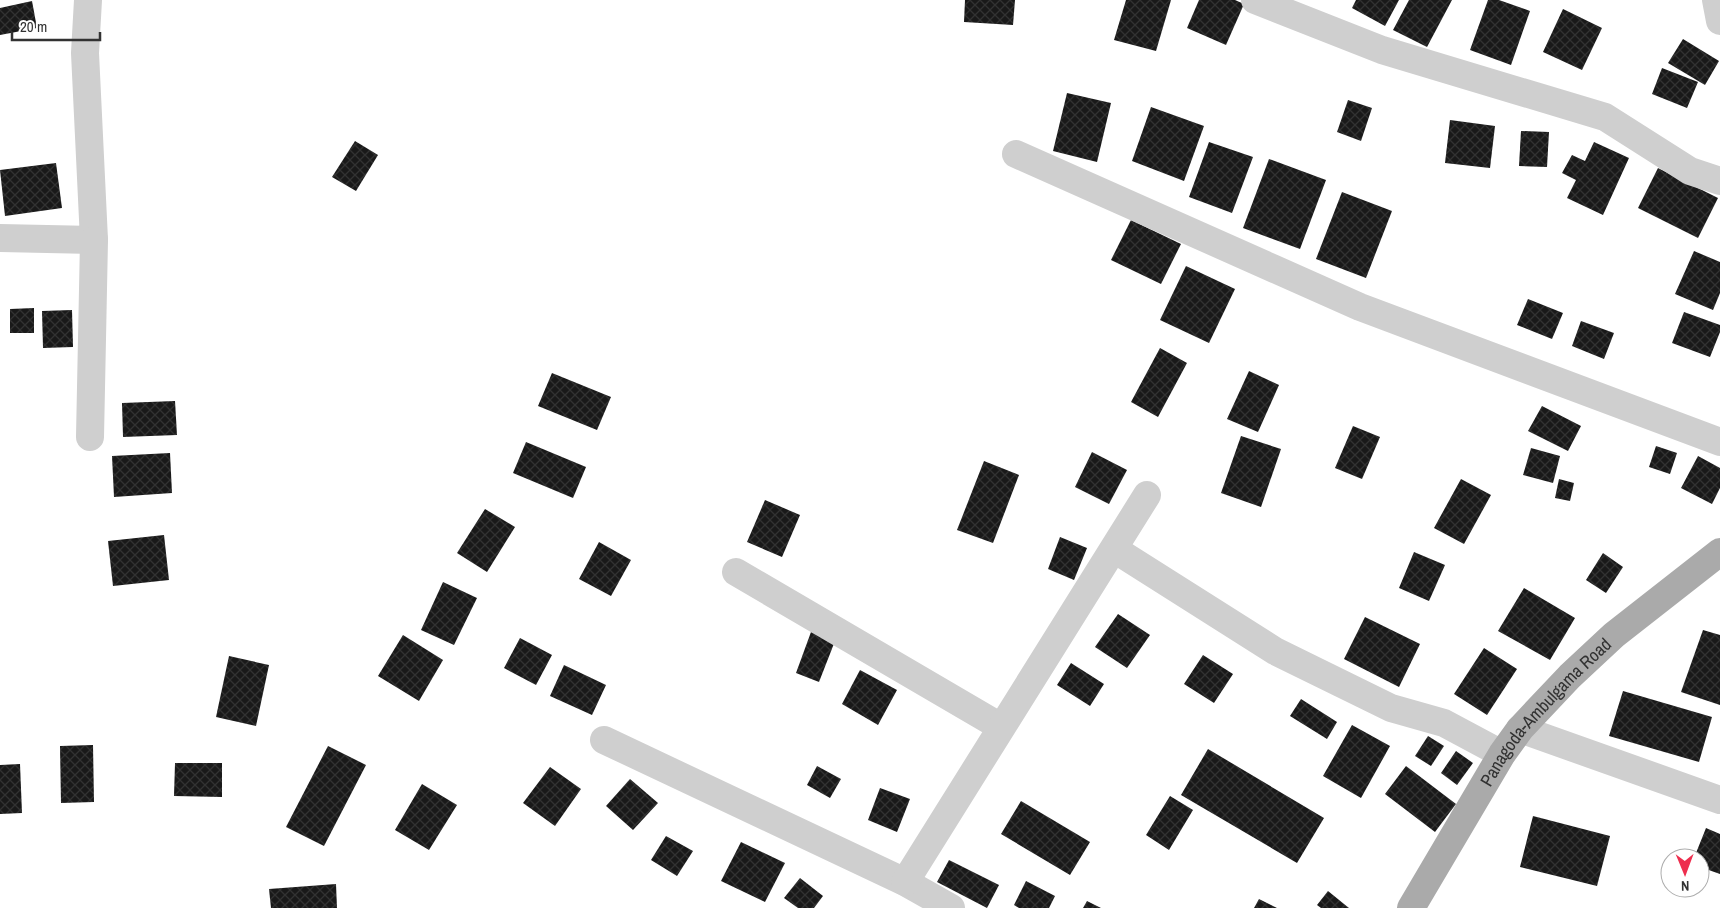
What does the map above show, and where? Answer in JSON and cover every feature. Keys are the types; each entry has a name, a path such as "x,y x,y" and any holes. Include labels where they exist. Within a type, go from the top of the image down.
{"main road":[{"name":"Panagoda-Ambulgama Road","path":"1411,908 1502,754 1520,729 1570,676 1614,636 1720,552"}],"street":[{"path":"88,0 85,53 94,240 90,437"},
{"path":"1255,0 1382,50 1605,117 1690,171 1720,181"},
{"path":"1716,0 1720,21"},
{"path":"1016,154 1360,307 1720,442"},
{"path":"0,238 94,240"},
{"path":"905,882 1147,495"},
{"path":"1114,548 1274,651 1391,708 1444,723 1502,754"},
{"path":"736,572 1001,727"},
{"path":"1520,729 1720,800"},
{"path":"604,740 905,882 951,908"}],"building":[{"path":"965,0 1015,0 1013,25 964,22"},
{"path":"1126,0 1171,0 1156,51 1114,40"},
{"path":"1199,0 1235,0 1244,4 1226,45 1187,28"},
{"path":"1356,0 1399,0 1385,26 1352,8"},
{"path":"1409,0 1452,0 1427,47 1393,30"},
{"path":"1488,0 1499,0 1530,11 1511,65 1470,50"},
{"path":"32,1 37,28 0,35 0,8"},
{"path":"1563,9 1602,28 1582,70 1543,52"},
{"path":"1683,39 1719,61 1705,85 1668,63"},
{"path":"1662,68 1698,82 1687,108 1652,94"},
{"path":"1067,93 1111,103 1097,162 1053,151"},
{"path":"1348,100 1372,108 1361,141 1337,132"},
{"path":"1151,107 1204,126 1184,181 1132,161"},
{"path":"1450,120 1495,126 1490,168 1445,163"},
{"path":"1521,131 1549,132 1547,167 1519,166"},
{"path":"355,141 378,155 356,191 332,177"},
{"path":"1209,142 1253,157 1232,213 1189,197"},
{"path":"1594,142 1629,158 1603,215 1567,198 1576,180 1562,173 1572,155 1585,161"},
{"path":"1269,159 1326,180 1300,249 1243,228"},
{"path":"56,163 62,208 5,216 0,170"},
{"path":"1658,168 1718,198 1698,238 1638,208"},
{"path":"1342,192 1392,211 1366,278 1316,259"},
{"path":"1131,220 1181,244 1161,284 1111,260"},
{"path":"1694,251 1720,262 1720,293 1713,310 1675,294"},
{"path":"1186,266 1235,289 1209,343 1160,320"},
{"path":"1528,299 1563,313 1552,339 1517,325"},
{"path":"34,308 34,333 10,333 10,309"},
{"path":"72,310 73,347 43,348 42,311"},
{"path":"1684,312 1720,325 1720,332 1710,357 1672,343"},
{"path":"1581,321 1614,333 1604,359 1572,346"},
{"path":"1160,348 1187,363 1158,417 1131,402"},
{"path":"1249,371 1279,385 1258,432 1227,419"},
{"path":"552,373 611,397 597,430 538,406"},
{"path":"175,401 177,435 123,437 122,403"},
{"path":"1542,406 1581,426 1568,451 1528,431"},
{"path":"1353,426 1380,437 1362,479 1335,468"},
{"path":"1241,436 1281,449 1261,507 1221,493"},
{"path":"526,442 586,467 573,498 513,473"},
{"path":"1656,446 1677,453 1670,474 1649,467"},
{"path":"1531,448 1560,456 1553,483 1523,475"},
{"path":"1092,452 1127,470 1109,504 1075,487"},
{"path":"170,453 172,493 114,497 112,456"},
{"path":"1698,456 1720,468 1720,488 1712,504 1681,488"},
{"path":"984,461 1019,475 993,543 957,530"},
{"path":"1461,479 1491,495 1464,544 1434,528"},
{"path":"1559,479 1574,483 1570,501 1555,498"},
{"path":"765,500 800,515 782,557 747,542"},
{"path":"485,509 515,527 487,572 457,553"},
{"path":"164,535 169,580 113,586 108,541"},
{"path":"1060,537 1087,548 1074,580 1048,569"},
{"path":"599,542 631,560 611,596 579,579"},
{"path":"1414,552 1445,565 1429,601 1399,588"},
{"path":"1603,553 1623,567 1606,593 1586,580"},
{"path":"443,582 477,598 454,645 421,630"},
{"path":"1524,588 1575,618 1550,660 1498,631"},
{"path":"1118,614 1150,635 1127,668 1095,647"},
{"path":"1365,617 1420,644 1399,687 1344,659"},
{"path":"1703,630 1720,635 1720,705 1681,692"},
{"path":"811,632 835,641 819,682 796,673"},
{"path":"403,635 443,660 419,701 378,676"},
{"path":"520,638 552,655 536,685 504,668"},
{"path":"1484,648 1517,669 1487,715 1454,694"},
{"path":"1203,655 1233,674 1214,703 1184,684"},
{"path":"229,656 269,665 256,726 216,717"},
{"path":"1071,663 1104,684 1090,706 1057,685"},
{"path":"564,665 606,685 592,715 550,696"},
{"path":"860,670 897,690 878,725 842,704"},
{"path":"1623,691 1712,717 1699,762 1609,736"},
{"path":"1301,699 1337,722 1327,739 1290,716"},
{"path":"1352,725 1390,746 1361,798 1323,776"},
{"path":"1428,736 1444,746 1431,766 1415,756"},
{"path":"93,745 94,802 61,803 60,746"},
{"path":"328,746 366,765 324,846 286,827"},
{"path":"1208,749 1324,818 1297,863 1181,795"},
{"path":"1456,751 1473,763 1457,785 1441,773"},
{"path":"175,763 222,763 222,797 174,796"},
{"path":"20,764 22,813 0,814 0,765"},
{"path":"817,766 841,779 830,798 807,785"},
{"path":"1406,766 1456,804 1435,832 1385,794"},
{"path":"550,767 581,789 555,826 523,803"},
{"path":"630,779 658,803 633,830 606,806"},
{"path":"422,784 457,805 429,850 395,830"},
{"path":"880,788 910,799 897,832 868,820"},
{"path":"1170,796 1193,810 1169,850 1146,835"},
{"path":"1021,801 1090,842 1070,875 1001,834"},
{"path":"1533,816 1610,836 1597,886 1520,867"},
{"path":"1706,828 1720,834 1720,874 1710,870 1710,848 1698,848"},
{"path":"666,836 693,851 677,876 651,860"},
{"path":"741,842 785,863 765,902 721,881"},
{"path":"949,860 999,885 987,908 937,882"},
{"path":"800,878 823,896 814,908 798,908 784,898"},
{"path":"1026,881 1055,896 1049,908 1019,908 1014,905"},
{"path":"336,884 337,908 271,908 269,889"},
{"path":"1328,891 1349,908 1321,908 1317,905"},
{"path":"1259,899 1277,908 1254,908"},
{"path":"1087,901 1101,908 1083,908"}]}
